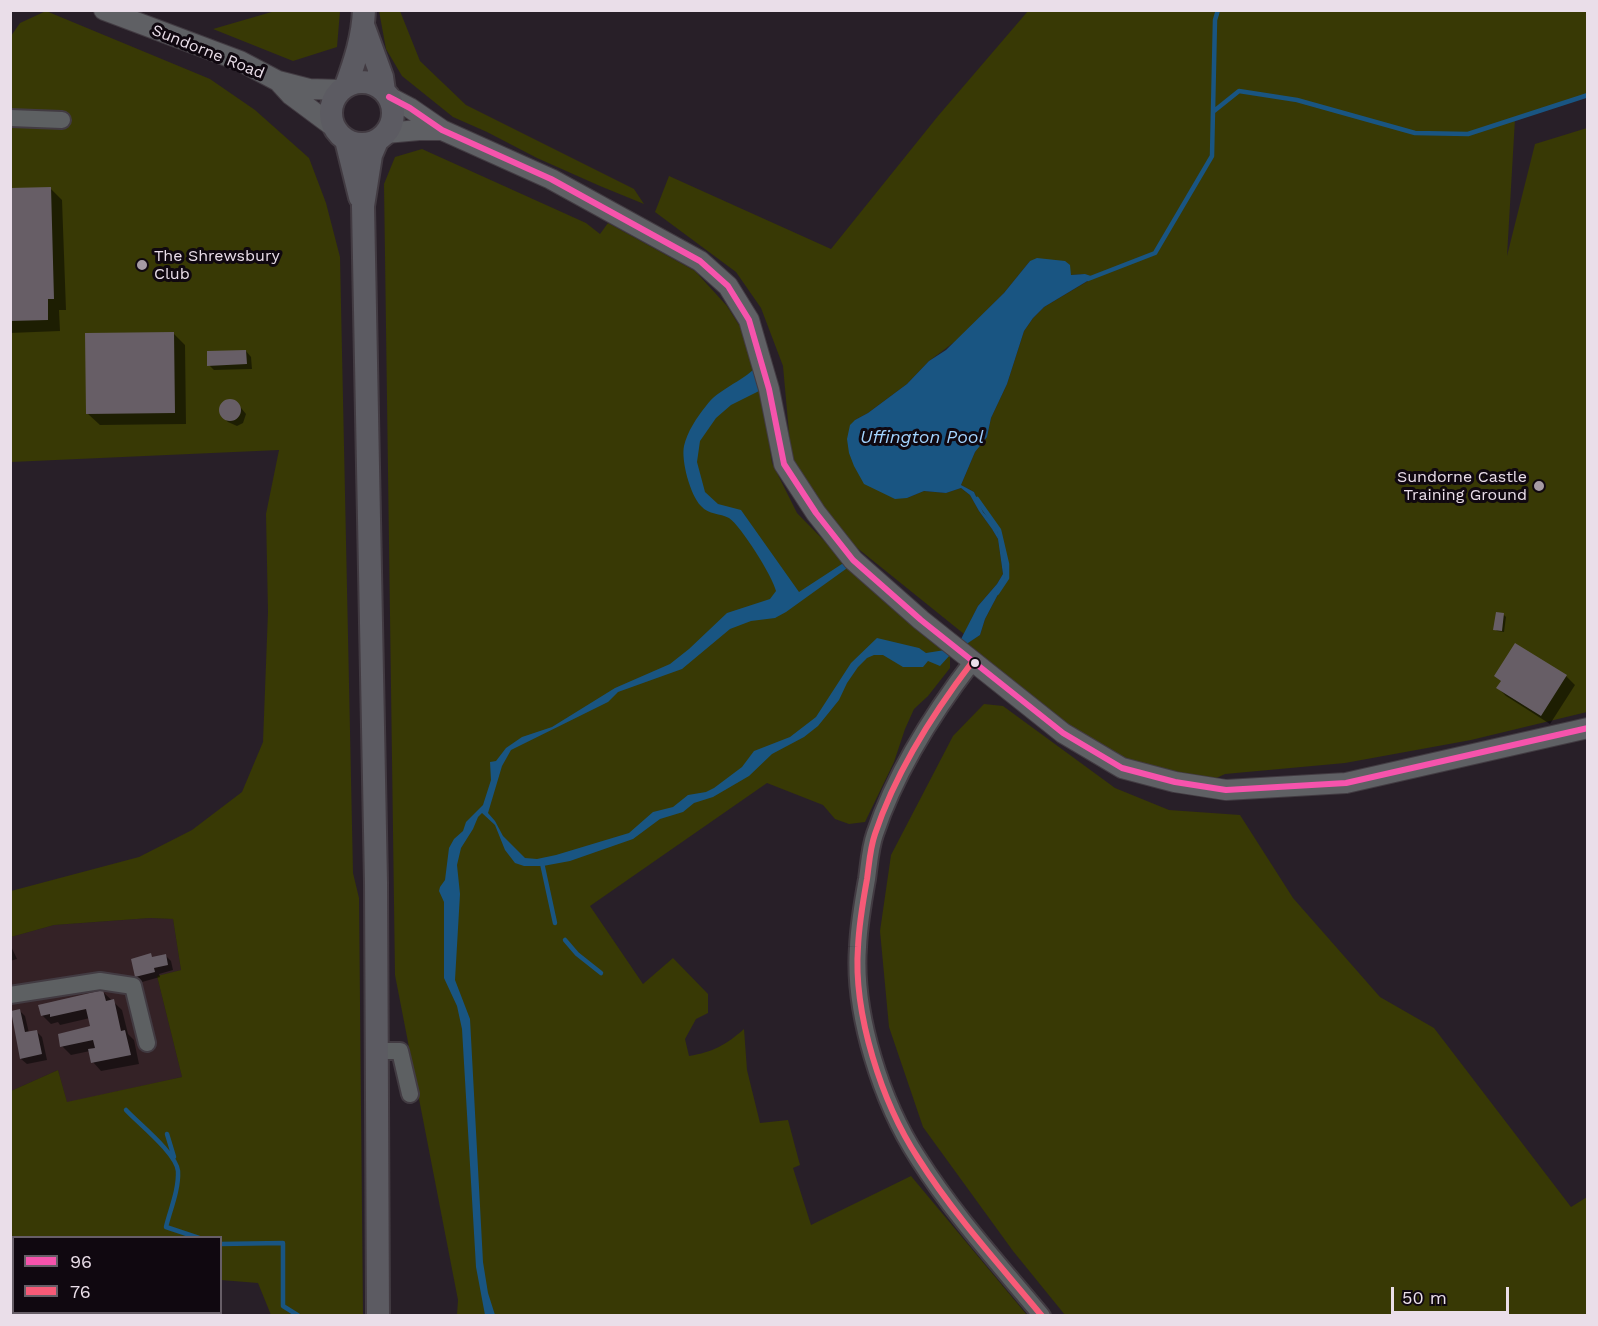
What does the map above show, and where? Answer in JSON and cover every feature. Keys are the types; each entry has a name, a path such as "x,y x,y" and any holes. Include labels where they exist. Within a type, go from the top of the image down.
{"highway":[{"path":"363,206 340,134 330,111 356,58 364,18"},
{"path":"364,18 393,112 393,119 371,155 363,206 376,883 378,1309"},
{"path":"343,88 362,82 378,86 387,94"},
{"path":"340,134 361,144 381,137"}],"main road":[{"name":"Sundorne Road","path":"104,10 240,61 278,81 309,89 343,88"},
{"name":"Sundorne Road","path":"278,81 291,95 340,134"},
{"path":"387,94 442,130 561,185 700,261 728,286 749,320 769,389 784,464 816,513 853,560 947,640 1063,733 1122,768 1175,782 1226,790 1346,783 1587,728"},
{"path":"381,137 419,130 442,130"}],"street":[{"path":"10,118 62,120"},
{"path":"970,658 933,715 896,782 874,836 857,949 860,998 870,1049 886,1097 917,1157 963,1222 1042,1316"},
{"path":"10,994 100,981 134,986 147,1043"},
{"path":"376,1051 400,1051 410,1094"}],"shaded area":[{"path":"46,11 210,79 255,110 309,158 326,203 340,257 353,873 359,898 363,1315 271,1315 258,1283 222,1280 222,1236 12,1236 11,1251 11,1091 58,1070 67,1102 182,1077 157,976 181,970 173,919 150,918 54,925 11,937 11,891 139,857 192,830 242,792 263,742 268,612 266,514 279,450 11,462 11,36 20,23"},
{"path":"275,11 340,11 337,47 293,61 213,29"},
{"path":"379,11 400,11 420,61 466,105 634,189 644,204 537,158 453,117 402,76 386,49"},
{"path":"1028,11 1587,11 1587,95 1515,119 1507,256 1535,144 1587,128 1587,712 1471,740 1345,763 1225,774 1210,781 1190,782 1096,751 967,643 980,635 985,619 1005,581 996,526 983,512 974,492 961,485 975,452 987,437 991,418 1007,384 1024,331 1044,307 1093,278 1085,274 1071,275 1070,272 1030,261 1004,293 957,340 929,361 907,384 855,420 907,498 924,491 946,493 961,488 970,495 998,539 1003,574 978,606 964,634 856,547 818,507 791,455 783,366 761,308 736,272 655,212 669,176 831,249 938,116"},
{"path":"422,149 586,223 600,234 608,223 695,271 727,306 746,336 761,390 772,463 797,513 845,562 950,655 950,668 928,696 914,709 894,762 865,822 849,824 835,819 823,805 767,783 590,906 643,984 673,958 708,994 708,1013 696,1019 685,1039 689,1056 719,1047 744,1029 747,1070 760,1123 788,1120 800,1165 793,1168 811,1225 911,1176 1027,1315 457,1315 458,1300 395,975 384,184 395,157"},
{"path":"984,704 1003,706 1115,788 1169,810 1240,815 1293,898 1380,997 1434,1028 1571,1207 1587,1197 1587,1315 1065,1315 1013,1251 923,1127 889,1027 880,931 891,855 953,736"},
{"path":"150,918 173,919 181,970 157,976 182,1077 67,1103 58,1070 11,1091 11,937 54,925"}],"water":[{"name":"Uffington Pool","path":"1037,258 1065,261 1070,265 1071,275 1085,274 1094,277 1044,307 1024,331 1007,384 991,418 987,437 975,452 961,485 974,492 983,512 996,526 1007,566 1005,581 985,619 980,635 950,655 940,666 928,661 923,667 903,667 883,655 867,658 847,683 839,700 818,726 804,737 772,754 749,776 713,797 694,803 683,812 660,819 633,839 570,861 543,866 524,866 515,863 505,850 495,825 482,813 461,848 457,865 460,894 455,980 470,1019 483,1262 488,1293 495,1315 485,1315 476,1267 462,1029 457,1006 444,978 444,902 439,891 445,880 449,848 454,839 463,831 466,822 483,805 491,780 490,762 496,761 506,748 522,737 552,727 615,688 670,664 727,613 770,599 776,591 763,564 734,523 726,516 707,511 697,501 687,477 683,452 687,435 711,400 756,367 761,390 731,405 716,418 700,441 697,462 705,492 718,504 741,510 799,592 845,562 850,566 775,618 751,621 730,629 682,669 618,692 608,702 511,750 502,766 488,813 503,836 525,858 537,859 629,833 653,812 673,807 688,795 714,788 742,767 754,751 790,737 816,717 851,663 877,638 919,648 926,653 945,650 961,639 978,606 1003,574 998,539 970,495 961,488 946,493 924,491 907,498 895,499 864,484 849,453 847,439 850,425 855,420 907,384 929,361 946,350 1004,293 1030,261"}],"building":[{"path":"51,187 54,299 48,299 48,320 10,321 10,188"},
{"path":"174,332 175,413 86,414 85,333"},
{"path":"246,350 247,364 207,366 207,351"},
{"path":"230,399 238,402 241,410 238,418 230,421 222,418 219,410 222,402"},
{"path":"1496,612 1504,613 1502,631 1493,630"},
{"path":"1515,643 1567,675 1541,716 1496,688 1501,681 1494,676"},
{"path":"151,953 152,957 166,954 168,965 154,968 155,972 135,977 131,959"},
{"path":"103,990 106,1001 114,999 121,1031 125,1030 131,1055 91,1063 88,1049 95,1048 93,1040 60,1047 58,1034 90,1026 86,1009 50,1017 50,1014 41,1016 38,1005"},
{"path":"20,1009 25,1032 37,1030 42,1054 20,1059 11,1011"}],"waterway":[{"path":"1088,279 1155,253 1212,156 1215,20 1218,10"},
{"path":"1214,111 1239,91 1297,100 1415,133 1468,134 1588,95"},
{"path":"977,499 999,530 1007,564 1007,578 997,593"},
{"path":"542,863 555,923"},
{"path":"565,940 577,954 601,973"},
{"path":"126,1110 164,1147 176,1164 177,1185 166,1227 193,1236"},
{"path":"167,1134 174,1157"},
{"path":"222,1244 283,1243 283,1306 299,1316"}],"transit line":[{"name":"96","path":"389,97 442,130 551,179 700,261 728,286 749,320 769,389 784,464 816,513 853,560 921,620 1063,733 1122,768 1175,782 1226,790 1346,783 1588,728"},
{"name":"76","path":"973,661 917,743 894,788 875,834 859,930 860,1000 865,1029 882,1085 905,1136 932,1179 977,1239 1042,1316"}],"place":[{"name":"The Shrewsbury Club","path":"142,265"},
{"name":"Sundorne Castle Training Ground","path":"1539,486"}]}
